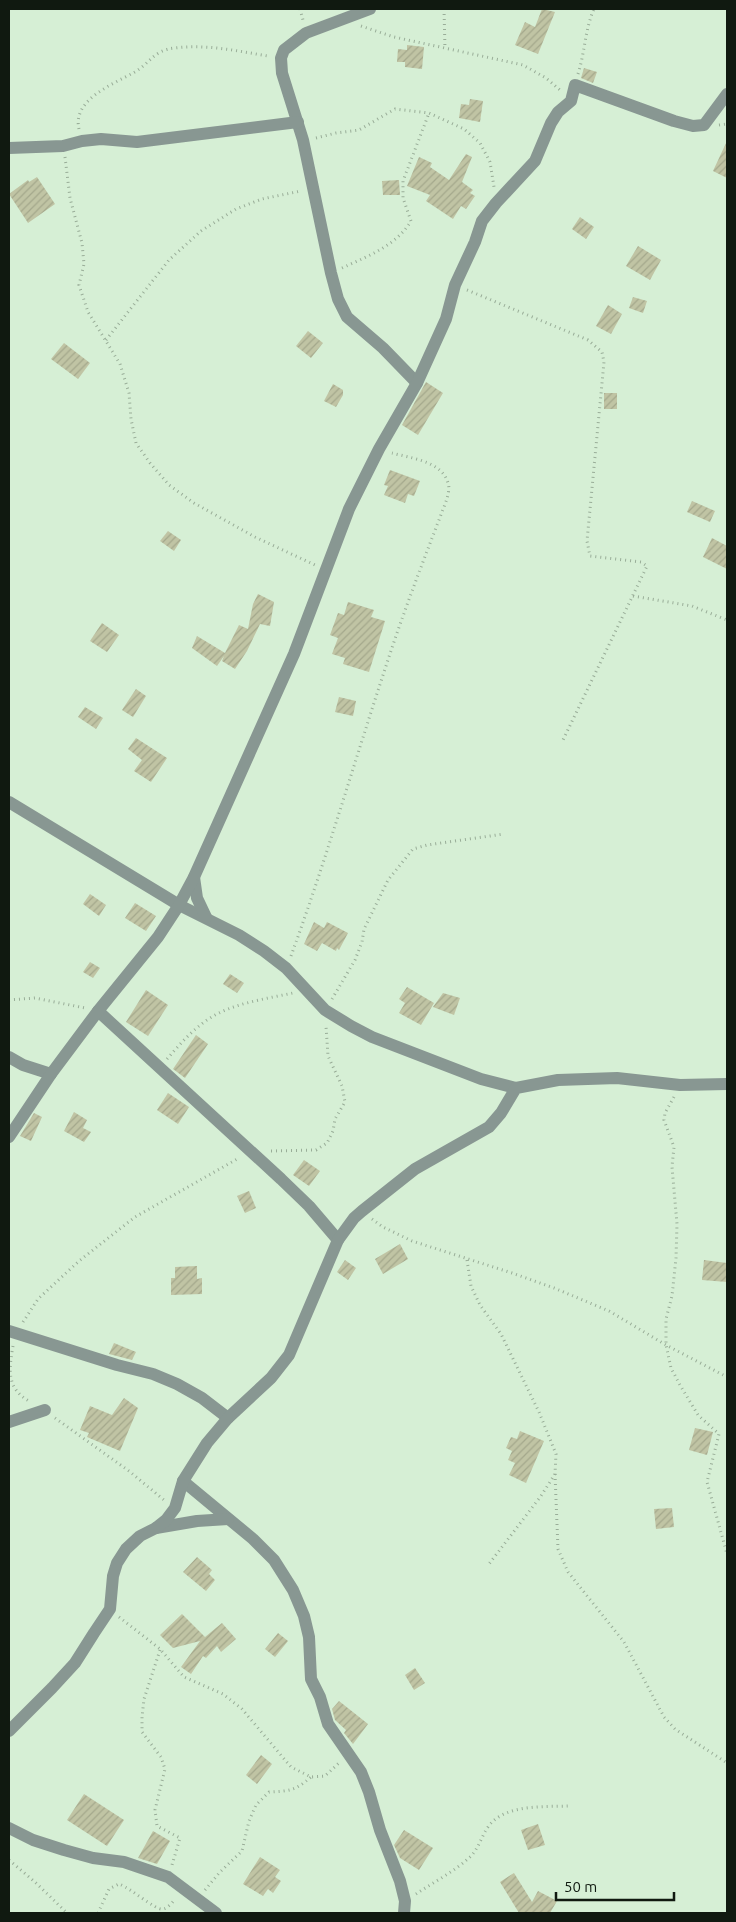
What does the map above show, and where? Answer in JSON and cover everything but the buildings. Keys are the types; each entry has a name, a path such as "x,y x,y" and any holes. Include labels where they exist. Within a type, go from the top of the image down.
{"street":[{"path":"370,9 306,33 284,50 280,58 282,73 303,140 338,299 347,317 383,348 417,383"},
{"path":"9,1137 51,1074 98,1011 158,937 179,905 194,877 294,654 349,508 379,449 417,383 446,319 455,285 475,242 482,221 535,161 551,123 558,112 571,100 575,85 674,121 693,126 704,125 727,94"},
{"path":"9,148 63,146 82,141 101,140 137,142 298,122"},
{"path":"9,802 179,905 239,935 286,968 325,1010 372,1037 481,1079 516,1088 558,1080 617,1078 680,1085 727,1084"},
{"path":"194,877 197,898 206,917"},
{"path":"98,1011 160,1066 309,1206 338,1240"},
{"path":"9,1057 23,1065 51,1074"},
{"path":"9,1731 75,1663 110,1609 113,1576 117,1563 126,1549 140,1536 156,1528 166,1520 175,1508 183,1481 207,1443 228,1418 271,1378 288,1355 338,1240 354,1218 415,1169 489,1127 501,1113 516,1088"},
{"path":"12,1332 177,1384 202,1398 228,1418"},
{"path":"9,1422 44,1410"},
{"path":"183,1481 253,1539 274,1560 293,1590 304,1616 309,1637 311,1679 320,1697 328,1724 361,1772 380,1830 400,1881 404,1907"},
{"path":"156,1528 197,1521 228,1519"},
{"path":"9,1828 33,1840 64,1850 93,1858 124,1862 168,1877 216,1913"}],"path":[{"path":"444,9 445,49"},
{"path":"575,85 584,56 590,18 594,9"},
{"path":"342,20 394,37 522,65 546,78 571,100"},
{"path":"82,141 77,120 79,111 86,102 120,78 138,70 160,51 174,48 208,46 280,58"},
{"path":"303,140 359,130 395,109 429,113 464,128 480,143 490,162 496,203"},
{"path":"331,273 388,245 408,227 411,221 402,198 403,181 429,113"},
{"path":"63,146 70,198 82,244 84,264 79,285 88,312 120,364 128,393 136,443 169,485 194,503 255,537 325,569"},
{"path":"106,340 169,260 202,231 236,209 262,199 314,188"},
{"path":"455,285 588,340 602,352 604,362 586,541 590,556 646,564 647,566 563,740"},
{"path":"286,968 315,890 386,664 447,499 449,484 445,475 433,465 379,449"},
{"path":"633,596 692,606 727,620"},
{"path":"175,1508 129,1471 44,1410 22,1397 10,1381 12,1332 38,1299 79,1261 128,1222 251,1151 316,1150 327,1143 335,1120 345,1102 342,1086 328,1056 325,1010 354,960 367,922 388,880 413,849 427,844 504,834"},
{"path":"160,1066 192,1032 211,1018 244,1004 305,990"},
{"path":"9,1000 35,998 98,1011"},
{"path":"680,1085 665,1113 664,1120 674,1147 672,1167 677,1224 673,1287 665,1328 666,1345 671,1368 680,1385 698,1415 718,1434 707,1482 727,1554"},
{"path":"362,1211 383,1228 467,1260 512,1273 609,1311 666,1345 727,1377"},
{"path":"467,1260 471,1286 480,1305 501,1334 539,1412 556,1454 558,1549 568,1572 624,1642 664,1717 675,1729 727,1763"},
{"path":"489,1564 541,1496 555,1474"},
{"path":"110,1609 160,1650 184,1677 223,1694 242,1710 291,1767 311,1777 325,1776 349,1752"},
{"path":"160,1650 144,1699 142,1732 161,1757 165,1769 155,1810 157,1826 180,1838 168,1877"},
{"path":"198,1898 220,1872 242,1851 249,1821 256,1804 268,1792 290,1791 300,1787 311,1777"},
{"path":"404,1907 470,1858 477,1850 494,1820 512,1811 568,1806"},
{"path":"9,1860 68,1913"},
{"path":"98,1913 109,1889 119,1884 126,1886 146,1899 154,1908 160,1910 165,1909 171,1904 184,1889"}]}
